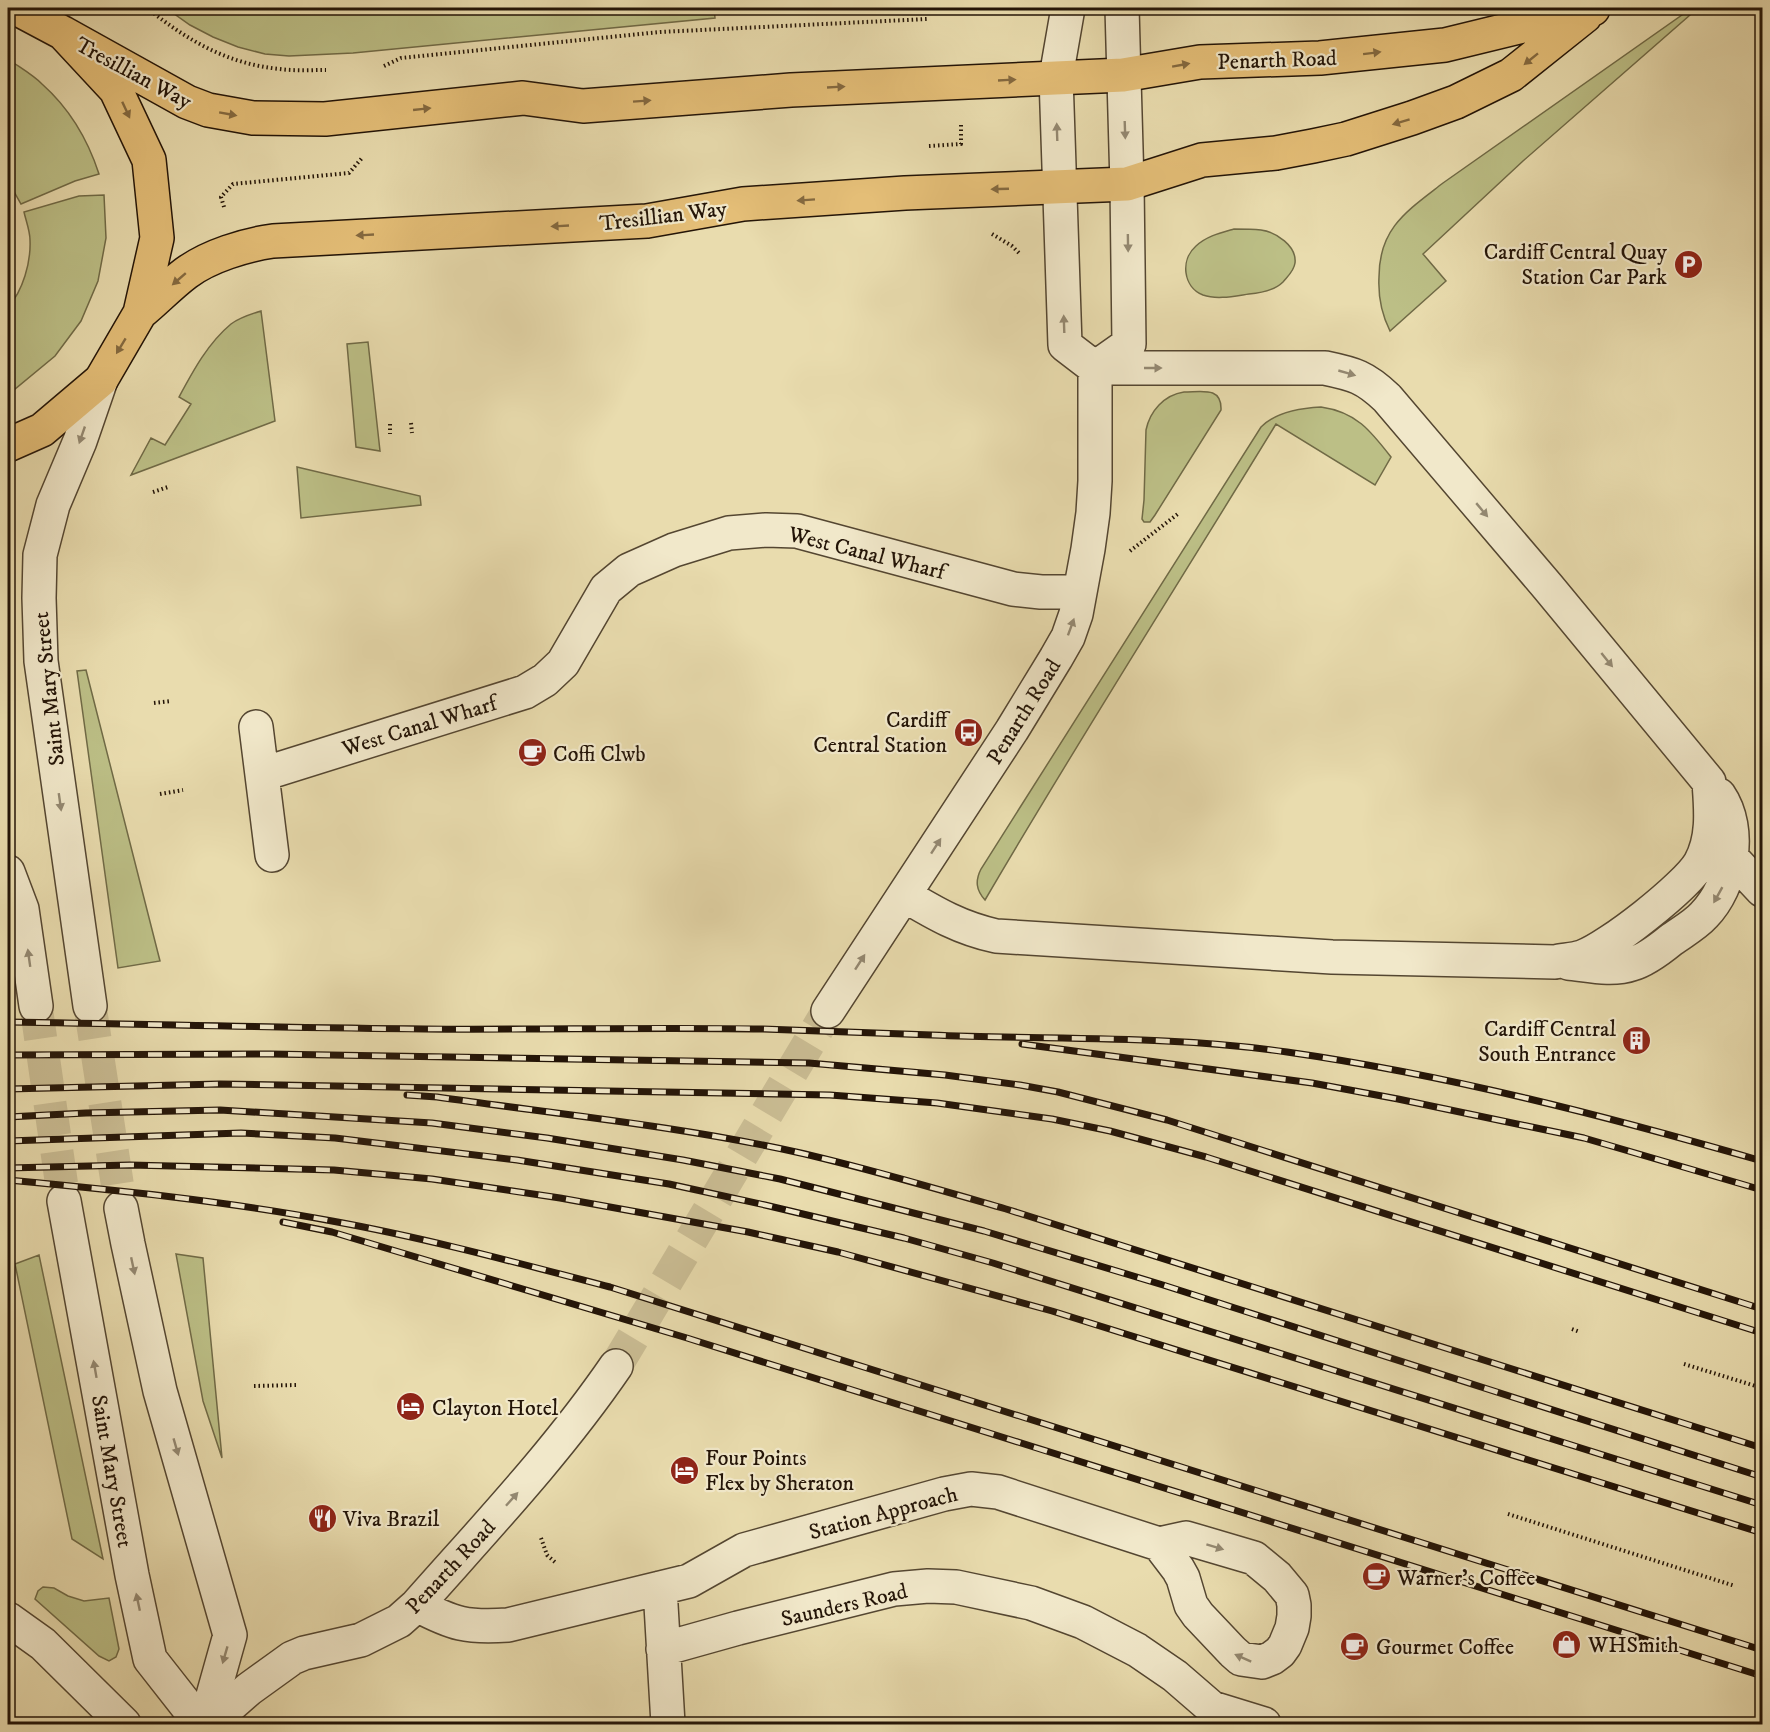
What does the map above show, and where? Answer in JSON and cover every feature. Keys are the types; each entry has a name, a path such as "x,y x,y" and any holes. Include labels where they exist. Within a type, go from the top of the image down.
{"main road":[{"name":"Tresillian Way","path":"16,8 187,102 208,110 253,118 325,119 523,98 583,106 791,90 959,82"},
{"name":"Penarth Road","path":"959,82 1123,75 1200,62 1320,58 1445,45 1594,8"},
{"name":"Penarth Road","path":"1202,160 1276,153 1347,139 1456,102 1511,75 1594,8"},
{"path":"8,445 42,430 100,380 141,313 157,238 149,160 116,90 63,33"},
{"name":"Tresillian Way","path":"141,313 187,272 236,249 273,241 647,221 743,204 905,193 1127,184 1202,160"}],"street":[{"path":"1068,8 1056,77 1065,345 1095,368 1325,368 1351,373 1373,384 1548,587 1722,798 1731,821 1732,843 1720,845"},
{"path":"1095,368 1129,344 1122,8"},
{"name":"Penarth Road","path":"828,1011 904,896 1068,637 1076,614 1088,549 1095,481 1095,368"},
{"name":"Saint Mary Street","path":"90,1006 41,661 39,598 40,555 53,505 80,441 100,380"},
{"name":"West Canal Wharf","path":"263,774 525,693 545,680 562,663 606,589 629,570 675,550 729,533 766,530 797,531 1013,589 1080,592"},
{"path":"256,727 272,855"},
{"path":"904,896 950,922 996,936 1332,957 1555,962 1613,967 1633,964 1658,950 1703,916 1715,902 1724,885 1720,845"},
{"path":"1720,845 1762,890"},
{"path":"8,872 22,909 36,1006"},
{"name":"Saint Mary Street","path":"64,1201 132,1575 150,1659 201,1725"},
{"path":"122,1208 160,1391 230,1635 207,1725"},
{"name":"Penarth Road","path":"207,1725 249,1689 292,1658 304,1653 361,1640 399,1621 417,1605 528,1482 616,1366"},
{"name":"Station Approach","path":"660,1588 689,1581 744,1550 944,1494 971,1489 998,1492 1159,1544"},
{"name":"Saunders Road","path":"663,1649 894,1589 928,1586 956,1587 1031,1603 1083,1622 1137,1650 1175,1676 1212,1708 1253,1723"},
{"path":"417,1605 441,1618 481,1627 508,1625 543,1618 660,1588 668,1725"},
{"path":"8,1619 43,1644 124,1725"}],"path":[{"path":"147,8 193,42 236,60 279,69 326,70"},
{"path":"384,66 401,58 660,32 927,19"},
{"path":"925,147 961,144 961,125"},
{"path":"225,207 221,197 233,184 349,173 364,156 363,150"},
{"path":"411,423 412,434"},
{"path":"390,424 390,434"},
{"path":"153,492 168,487"},
{"path":"154,703 171,701"},
{"path":"160,794 183,790"},
{"path":"1572,1329 1580,1332"},
{"path":"1684,1364 1762,1388"},
{"path":"254,1386 296,1385"},
{"path":"1508,1514 1736,1586"},
{"path":"541,1538 547,1555 556,1563"}],"green space":[{"path":"166,8 714,8 715,18 353,53 289,56 265,54 238,47 190,25"},
{"path":"782,8 933,8 782,13"},
{"path":"1692,8 1698,8 1523,161 1423,254 1446,281 1390,331 1379,291 1380,260 1390,233 1407,212 1443,183"},
{"path":"8,59 38,80 61,103 83,137 99,174 75,181 21,204 8,181"},
{"path":"104,195 106,238 98,281 81,321 55,356 15,389 8,392 8,307 22,285 30,249 24,212 79,196"},
{"path":"1234,229 1267,231 1279,237 1293,251 1295,263 1293,268 1276,288 1267,291 1226,297 1203,295 1191,286 1188,280 1186,266 1188,258 1196,246 1205,240"},
{"path":"261,311 275,421 131,475 151,438 165,445 191,404 179,397 208,349 231,324"},
{"path":"368,342 380,451 356,447 347,344"},
{"path":"1203,391 1214,394 1218,397 1221,410 1155,515 1150,522 1144,522 1142,519 1148,423 1164,400 1184,392"},
{"path":"1321,407 1333,409 1353,418 1369,431 1391,457 1375,485 1276,424 985,900 977,885 981,869 1261,427 1289,412"},
{"path":"297,467 420,496 421,505 301,518"},
{"path":"86,670 160,961 118,968 77,671"},
{"path":"176,1254 203,1258 222,1458 203,1401"},
{"path":"39,1255 103,1559 72,1539 15,1264"},
{"path":"43,1587 54,1588 84,1601 109,1598 119,1649 116,1657 109,1661 99,1656 35,1599 38,1591"}],"tunnel":[{"path":"36,1006 64,1201"},
{"path":"90,1006 121,1208"},
{"path":"616,1366 828,1011"}],"railway":[{"path":"8,1022 425,1029 763,1029 1198,1043 1287,1052 1407,1072 1586,1113 1762,1161"},
{"path":"1022,1044 1312,1083 1398,1099 1584,1138 1762,1190"},
{"path":"8,1055 270,1054 809,1063 945,1075 1020,1085 1058,1092 1167,1120 1762,1309"},
{"path":"8,1089 220,1084 830,1095 937,1103 1052,1119 1110,1131 1206,1157 1762,1333"},
{"path":"407,1095 437,1097 662,1128 752,1143 849,1165 1006,1209 1762,1448"},
{"path":"8,1117 220,1110 432,1123 547,1138 683,1160 780,1179 984,1231 1163,1285 1762,1477"},
{"path":"8,1141 241,1133 335,1138 517,1160 669,1184 904,1238 993,1263 1762,1505"},
{"path":"8,1168 130,1165 334,1170 432,1179 560,1198 748,1232 838,1252 1052,1311 1762,1533"},
{"path":"8,1180 211,1202 332,1221 437,1243 610,1287 1762,1650"},
{"path":"283,1222 332,1232 687,1338 1762,1676"}],"place":[{"name":"Cardiff Central Quay Station Car Park","path":"1688,264"},
{"name":"Cardiff Central Station","path":"968,732"},
{"name":"Coffi Clwb","path":"532,753"},
{"name":"Cardiff Central South Entrance","path":"1637,1041"},
{"name":"Clayton Hotel","path":"411,1407"},
{"name":"Four Points Flex by Sheraton","path":"684,1470"},
{"name":"Viva Brazil","path":"322,1518"},
{"name":"Warner's Coffee","path":"1376,1577"},
{"name":"WHSmith","path":"1567,1644"},
{"name":"Gourmet Coffee","path":"1355,1646"}]}
